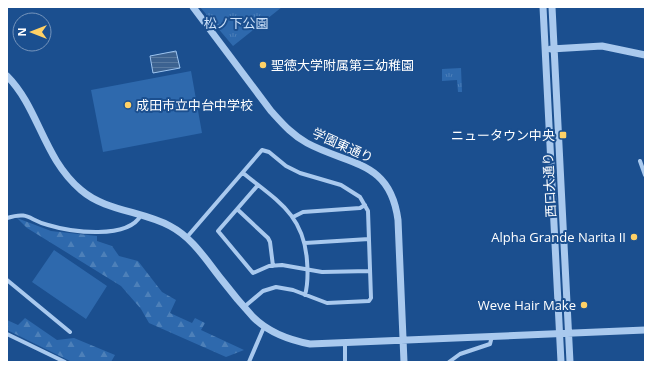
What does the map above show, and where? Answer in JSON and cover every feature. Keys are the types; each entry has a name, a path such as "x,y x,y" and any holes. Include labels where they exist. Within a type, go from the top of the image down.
{"street":[{"name":"学園東通り","path":"193,7 270,111 285,126 307,143 374,171 392,194 396,205 398,220 404,362"},
{"name":"西口大通り","path":"542,7 561,362"},
{"name":"西口大通り","path":"552,7 570,362"},
{"path":"544,50 602,46 645,55"},
{"path":"7,76 22,97 49,151 68,177 80,189 94,199 163,222 187,237 194,243 244,307 264,327 300,342 345,343 568,332 645,330"},
{"path":"187,237 262,150 265,150 286,166 300,173 341,185 360,197 368,211 371,298 367,302 327,304 283,288 271,287 263,291 244,307"},
{"path":"640,161 645,175"},
{"path":"243,173 294,217 302,232 305,243 308,271 305,295"},
{"path":"258,185 218,231 253,273 273,266 282,265 308,271 370,271"},
{"path":"294,217 303,212 360,208 365,205"},
{"path":"237,209 268,238 270,242 273,266"},
{"path":"7,218 19,214 48,225 80,230 116,232 136,223 141,215"},
{"path":"305,243 369,239"},
{"path":"7,280 70,332"},
{"path":"255,362 250,361 264,327"},
{"path":"7,334 65,362"},
{"path":"449,362 460,354 490,344 492,336"},
{"path":"345,343 345,362"}],"green space":[{"name":"松ノ下公園","path":"200,7 282,7 233,46"},
{"path":"461,68 462,92 458,92 457,80 442,81 442,69"},
{"path":"191,71 202,133 103,152 91,90"},
{"path":"17,218 51,231 97,236 97,241 112,246 119,256 138,261 162,292 176,300 170,313 192,323 195,318 205,323 201,330 244,350 226,357 149,323 141,309 121,286 27,228"},
{"path":"54,250 107,286 86,319 32,282"},
{"path":"25,318 57,340 74,338 115,355 111,362 72,362 7,330 7,320 18,325"}],"shaded area":[{"path":"176,51 180,68 153,73 150,56"}],"place":[{"name":"聖徳大学附属第三幼稚園","path":"263,65"},
{"name":"成田市立中台中学校","path":"128,105"},
{"name":"ニュータウン中央","path":"563,135"},
{"name":"Alpha Grande Narita II","path":"634,237"},
{"name":"Weve Hair Make","path":"584,305"}]}
